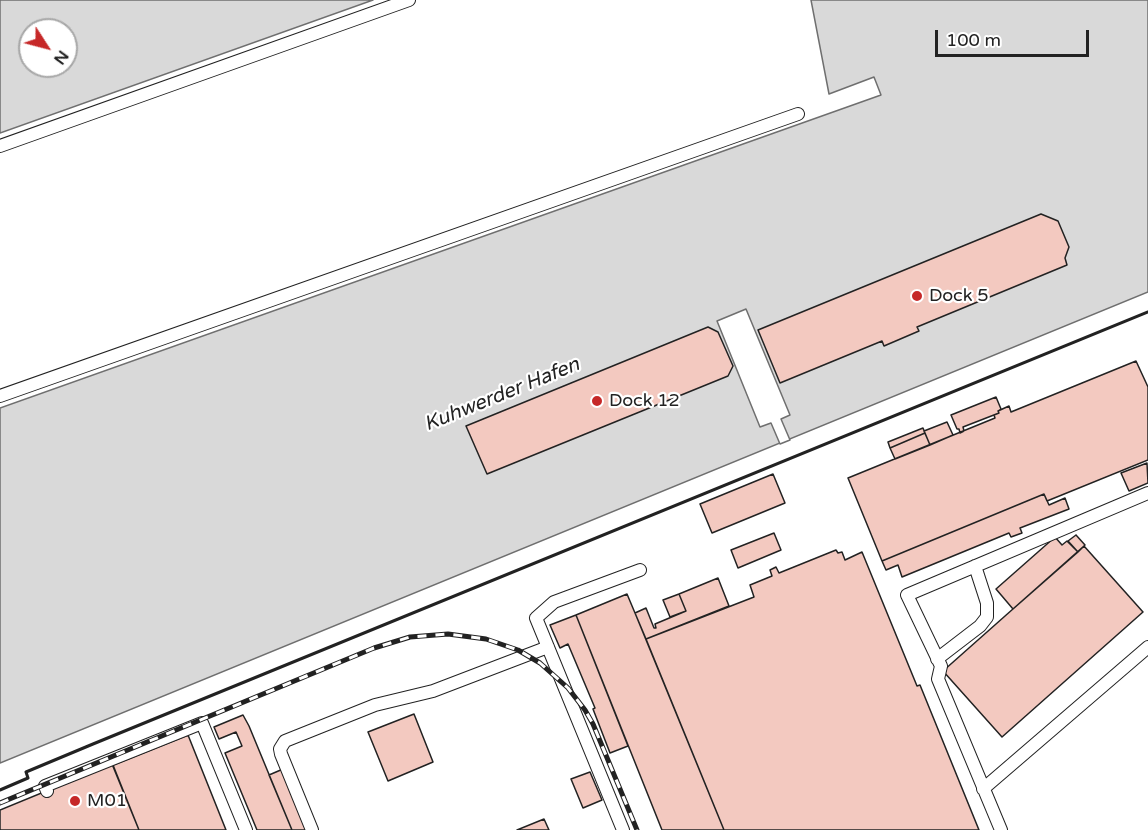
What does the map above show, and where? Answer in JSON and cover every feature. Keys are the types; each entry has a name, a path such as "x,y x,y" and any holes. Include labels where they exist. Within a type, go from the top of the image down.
{"lane":[{"path":"0,146 409,0"},
{"path":"0,396 798,114"},
{"path":"1001,830 938,680 941,666 907,595 1148,493"},
{"path":"937,659 980,626 987,617 987,603 975,566"},
{"path":"623,830 536,618 554,602 640,570"},
{"path":"312,830 281,754 280,749 285,741 375,705 433,692 548,647"},
{"path":"983,789 1148,647"},
{"path":"47,791 45,786 202,723 246,830"}],"water":[{"path":"0,0 373,0 0,133"},
{"name":"Kuhwerder Hafen","path":"811,0 1148,0 1148,292 0,763 0,408 881,95 874,77 829,94"}],"pier":[{"path":"746,309 790,415 781,419 790,440 780,444 771,423 760,427 717,321"}],"building":[{"name":"Dock 5","path":"1041,214 1058,221 1069,247 1065,258 1067,265 917,327 919,331 884,346 882,341 780,383 758,330"},
{"name":"Dock 12","path":"708,327 718,332 733,366 728,376 487,474 466,426"},
{"path":"1136,361 1148,387 1148,460 1047,501 1044,494 882,561 848,478 995,418 994,415 999,413 998,411 1009,406 1011,412"},
{"path":"996,397 1001,409 999,413 963,427 964,431 960,433 951,415"},
{"path":"947,422 953,435 930,445 924,431"},
{"path":"923,428 925,433 890,448 888,442"},
{"path":"925,433 930,445 895,459 890,448"},
{"path":"1147,463 1148,483 1129,491 1121,473"},
{"path":"773,474 785,503 712,533 700,504"},
{"path":"1044,494 1049,505 1065,498 1069,509 1020,528 1022,533 1011,537 1009,533 902,577 898,565 886,570 882,561"},
{"path":"774,533 781,550 738,568 731,550"},
{"path":"1076,535 1085,545 1078,552 1068,541"},
{"path":"1055,537 1062,545 1067,541 1078,552 1013,609 996,589"},
{"path":"1084,546 1143,612 1002,737 943,671"},
{"path":"836,550 838,553 842,552 845,560 862,552 917,686 920,685 979,830 724,830 646,639 754,597 750,585 772,576 770,570 776,567 779,573"},
{"path":"718,578 729,606 646,639 635,613 646,608 656,628 655,624 686,611 679,594"},
{"path":"627,594 724,830 662,830 576,615"},
{"path":"679,594 686,611 670,617 663,600"},
{"path":"576,615 628,746 610,753 593,709 595,708 568,644 560,648 550,625"},
{"path":"414,714 433,762 388,781 368,732"},
{"path":"243,715 292,830 257,830 225,753 242,746 236,732 219,739 214,727"},
{"path":"188,735 226,830 139,830 113,765"},
{"name":"M01","path":"112,764 139,830 0,830 0,810"},
{"path":"283,769 307,830 292,830 269,775"},
{"path":"590,772 602,800 583,808 571,779"},
{"path":"544,819 549,830 517,830"}],"railway":[{"path":"0,803 374,648 410,637 448,634 486,639 518,650 540,663 568,688 593,724 637,830"}],"wall":[{"path":"0,790 28,778 26,772 93,744 1148,312"}],"place":[{"name":"Dock 5","path":"917,296"},
{"name":"Dock 12","path":"597,401"},
{"name":"M01","path":"75,801"}]}
